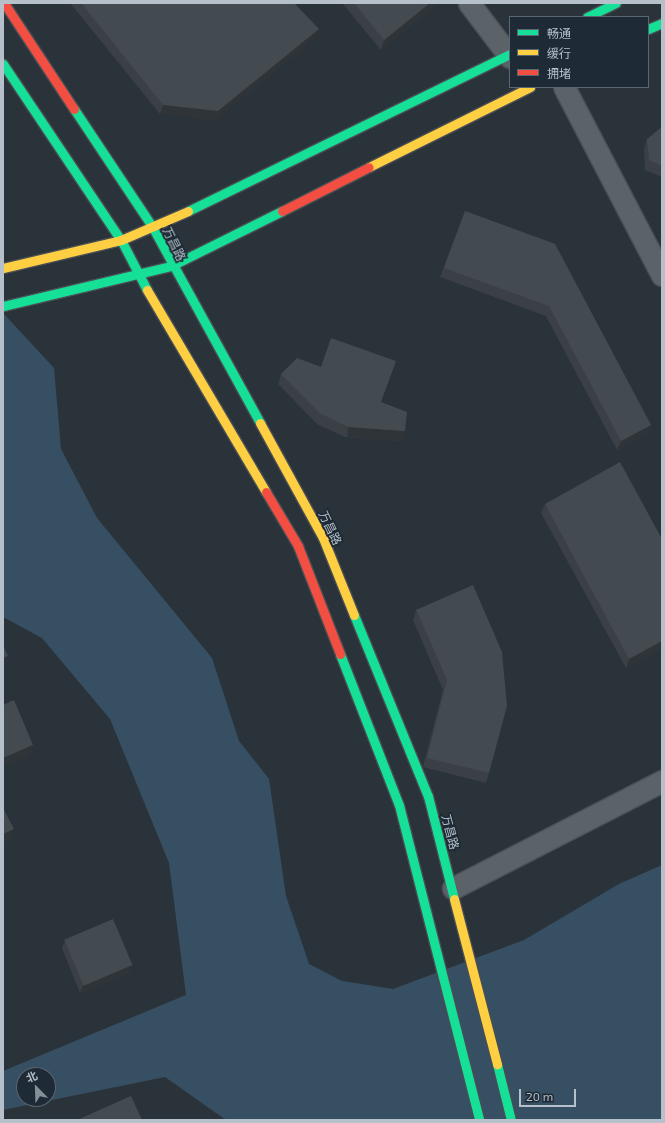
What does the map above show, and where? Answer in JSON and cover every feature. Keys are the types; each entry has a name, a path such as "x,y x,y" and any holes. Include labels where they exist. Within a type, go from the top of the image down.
{"main road":[{"name":"万昌路","path":"4,3 153,228 172,266 323,538 428,796 461,919 510,1120"},
{"path":"589,16 616,3"},
{"path":"649,30 662,23"},
{"path":"3,268 121,240 153,228 509,55"},
{"path":"3,64 121,240 138,275 298,546 399,805 432,924 479,1120"},
{"path":"3,306 172,266 528,88"}],"street":[{"path":"469,3 509,54"},
{"path":"565,88 662,275"},
{"path":"452,888 662,781"}],"water":[{"path":"3,313 54,368 61,449 97,518 212,658 239,741 269,779 286,896 309,964 342,981 393,989 524,940 619,884 662,865 662,1120 226,1120 165,1077 56,1099 56,1067 16,1067 16,1107 18,1107 3,1110 3,1071 186,995 169,863 110,719 42,638 3,617"}],"building":[{"path":"81,3 294,3 319,29 218,111 163,105"},
{"path":"354,3 430,3 384,40"},
{"path":"662,127 662,166 649,160 647,139"},
{"path":"465,211 555,244 651,425 621,441 549,306 444,268"},
{"path":"331,338 396,361 381,402 407,412 405,431 348,427 321,414 281,374 297,358 321,367"},
{"path":"620,462 662,539 662,641 629,659 545,504"},
{"path":"473,585 502,652 507,706 489,773 427,758 447,680 416,610"},
{"path":"3,645 8,656 3,658"},
{"path":"14,700 33,745 3,758 3,705"},
{"path":"3,808 14,829 3,834"},
{"path":"113,919 133,965 84,986 64,940"},
{"path":"131,1096 142,1120 77,1120"}],"traffic: fast":[{"path":"589,16 616,3"},
{"path":"649,29 662,23"},
{"path":"188,211 509,54"},
{"path":"3,64 121,240 147,290"},
{"path":"74,109 153,228 260,423"},
{"path":"3,306 171,266 282,211"},
{"path":"354,615 428,796 454,899"},
{"path":"340,654 399,805 479,1120"},
{"path":"497,1064 511,1120"}],"traffic: slow":[{"path":"369,167 528,88"},
{"path":"3,268 121,240 188,211"},
{"path":"147,290 266,492"},
{"path":"260,423 323,538 354,615"},
{"path":"454,899 497,1064"}],"traffic: jam":[{"path":"4,3 74,109"},
{"path":"282,211 369,167"},
{"path":"266,492 298,546 340,654"}]}
